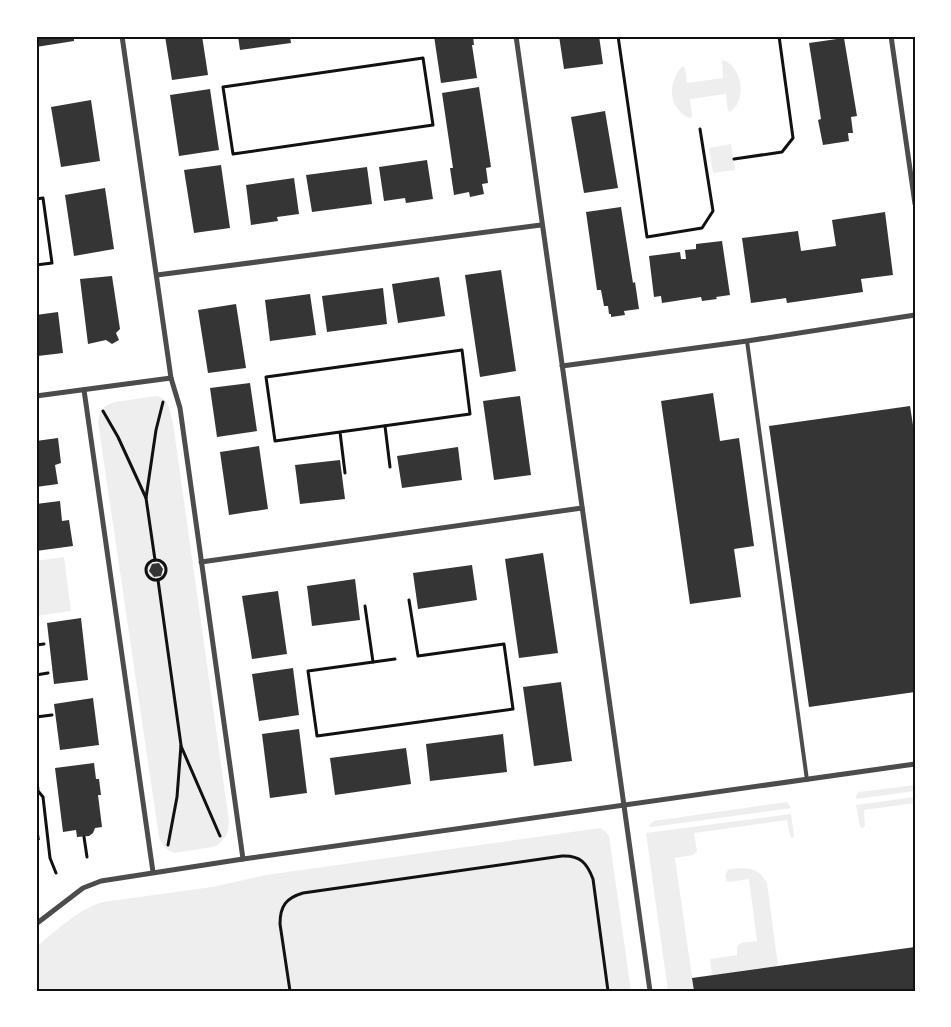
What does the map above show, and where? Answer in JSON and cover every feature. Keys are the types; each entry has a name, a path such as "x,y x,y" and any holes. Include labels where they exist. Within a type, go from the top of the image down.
{"street":[{"path":"122,36 171,378 180,408 243,859"},
{"path":"516,36 541,225 650,991"},
{"path":"891,36 915,204"},
{"path":"157,275 541,225"},
{"path":"562,366 746,341 915,315"},
{"path":"36,396 171,378"},
{"path":"84,390 153,872"},
{"path":"201,562 582,508"},
{"path":"36,924 83,888 101,881 243,859 915,764"}],"lane":[{"path":"746,341 806,780"}],"path":[{"path":"618,36 647,237 702,228 713,211 700,129"},
{"path":"734,159 782,152 793,138 779,36"},
{"path":"423,58 433,125 233,154 224,87 423,58"},
{"path":"36,199 43,198 52,263 36,265"},
{"path":"462,350 470,414 340,432 275,441 266,377 462,350"},
{"path":"146,498 155,438 163,402"},
{"path":"103,411 118,437 146,498 155,560"},
{"path":"385,426 390,468"},
{"path":"340,432 346,474"},
{"path":"155,560 162,562 166,568 164,576 158,580 151,578 146,572 149,563 155,560"},
{"path":"158,580 181,745 177,797 168,845"},
{"path":"395,659 308,671 317,736 513,709 504,644 418,656 409,600"},
{"path":"365,606 373,662"},
{"path":"36,645 44,644"},
{"path":"36,675 48,673"},
{"path":"36,718 52,715"},
{"path":"181,745 220,836"},
{"path":"36,780 38,791 43,797 50,858 56,873"},
{"path":"84,837 87,857"},
{"path":"290,991 280,916 281,909 285,903 296,895 303,892 569,856 579,859 585,864 593,879 608,991"}],"shaded area":[{"path":"723,60 735,70 740,84 741,93 735,107 730,112 728,111 726,94 690,99 692,116 691,118 684,115 675,104 672,93 672,87 679,71 683,66 685,68 687,83 723,78"},
{"path":"731,144 735,170 713,173 709,148"},
{"path":"156,396 161,397 167,403 173,423 229,821 226,836 218,845 174,853 164,846 159,837 98,422 103,409 111,403"},
{"path":"64,557 71,611 36,616 36,561"},
{"path":"915,785 915,791 856,799 859,792"},
{"path":"915,797 915,803 864,810 865,826 863,828 860,827 856,805"},
{"path":"787,802 791,808 648,826 654,821"},
{"path":"791,814 794,837 792,838 787,820 694,833 697,851 693,855 675,858 694,991 668,991 646,833"},
{"path":"600,828 609,836 631,991 36,991 36,947 76,915 103,902 212,887 266,875"},
{"path":"729,869 751,869 763,877 767,883 778,966 712,975 710,959 737,955 738,945 757,941 749,879 726,881"}],"building":[{"path":"36,36 74,36 74,41 36,47"},
{"path":"165,36 202,36 208,75 172,80"},
{"path":"238,36 290,36 291,43 240,50"},
{"path":"434,36 473,36 474,45 472,45 477,78 441,83"},
{"path":"559,36 599,36 603,64 564,69"},
{"path":"844,38 857,116 851,117 853,133 848,133 849,141 823,145 818,120 821,119 809,43"},
{"path":"479,87 491,167 486,168 488,183 482,184 484,194 470,197 469,192 454,195 450,168 453,168 442,93"},
{"path":"210,89 219,150 179,156 170,95"},
{"path":"91,100 100,161 61,167 51,107"},
{"path":"605,111 618,188 584,193 571,117"},
{"path":"427,160 433,199 406,203 405,198 384,201 379,167"},
{"path":"221,165 230,228 194,233 184,170"},
{"path":"367,167 372,204 312,212 306,175"},
{"path":"294,178 299,214 277,217 278,221 251,225 246,185"},
{"path":"105,188 114,249 74,256 65,195"},
{"path":"621,207 639,309 624,311 625,315 611,317 608,306 604,306 601,290 597,290 586,212"},
{"path":"885,212 893,275 861,279 863,292 787,303 786,298 751,303 742,238 798,231 801,251 836,246 832,220"},
{"path":"722,241 730,295 702,301 701,297 662,303 661,296 654,297 649,256 680,252 681,259 686,259 685,250 696,249 696,244"},
{"path":"501,270 516,371 480,377 465,275"},
{"path":"112,276 120,329 116,333 119,340 112,344 106,340 88,344 80,279"},
{"path":"439,277 445,316 398,323 392,284"},
{"path":"383,288 387,324 327,332 322,296"},
{"path":"310,294 316,335 270,341 265,300"},
{"path":"236,304 246,368 208,373 198,310"},
{"path":"58,312 63,353 38,356 36,351 36,315"},
{"path":"250,383 257,431 217,437 210,388"},
{"path":"713,393 720,441 739,438 754,546 734,549 741,597 690,604 661,401"},
{"path":"520,396 531,475 494,480 483,401"},
{"path":"910,406 915,438 915,692 809,707 769,426"},
{"path":"58,438 61,463 55,465 58,484 36,487 36,441"},
{"path":"259,446 268,509 229,515 220,452"},
{"path":"458,447 462,480 402,488 397,456"},
{"path":"340,460 345,499 300,504 295,465"},
{"path":"60,501 62,521 69,520 73,546 36,551 36,504"},
{"path":"543,553 558,653 519,658 505,559"},
{"path":"159,563 163,569 161,576 154,577 149,571 152,564"},
{"path":"472,565 477,600 418,609 413,573"},
{"path":"355,579 360,620 312,626 307,586"},
{"path":"278,591 287,654 252,659 242,596"},
{"path":"81,618 88,680 54,684 47,623"},
{"path":"293,668 299,715 259,721 252,674"},
{"path":"561,682 572,761 534,766 523,687"},
{"path":"93,698 99,745 60,750 54,704"},
{"path":"299,729 307,793 270,798 262,734"},
{"path":"503,734 507,772 430,781 426,744"},
{"path":"406,748 411,784 335,795 330,758"},
{"path":"94,763 101,795 98,795 102,827 95,828 89,836 77,837 76,830 63,832 55,768"},
{"path":"37,823 40,840 36,840"},
{"path":"915,947 915,991 694,991 692,978"}]}
